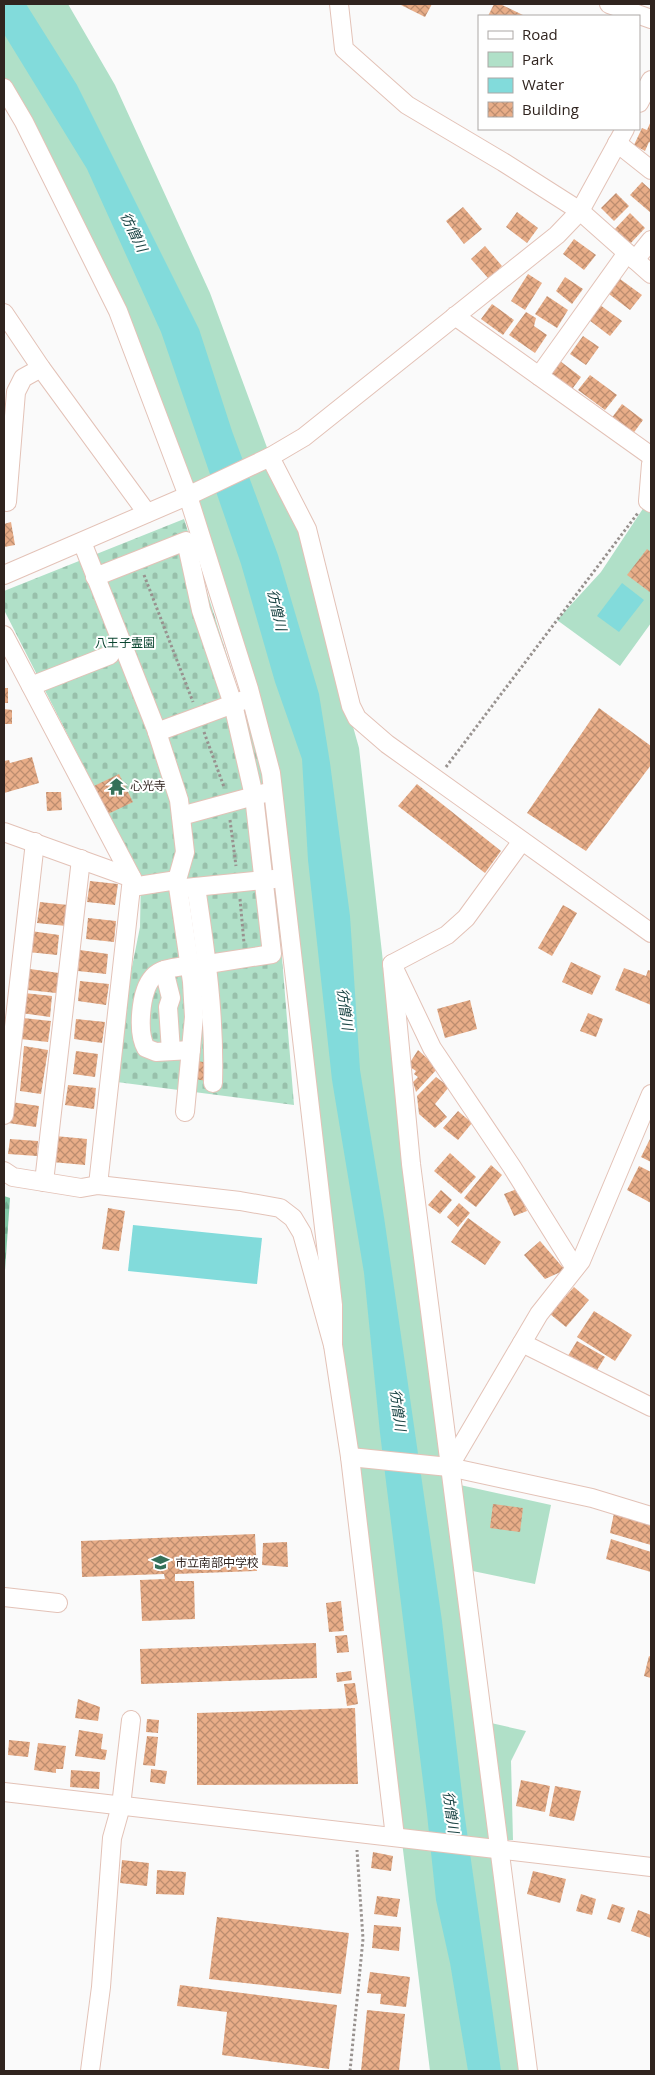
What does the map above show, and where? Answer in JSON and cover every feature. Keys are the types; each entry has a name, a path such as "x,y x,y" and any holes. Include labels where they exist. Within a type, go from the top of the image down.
{"street":[{"path":"339,4 344,49 407,105 500,160 580,211 651,274"},
{"path":"609,4 640,15"},
{"path":"640,101 651,80"},
{"path":"4,88 24,122 118,311 191,495 251,697 271,774 333,1305 333,1344"},
{"path":"4,575 191,495 270,457 304,436 557,235 580,211 621,136 651,170"},
{"path":"539,376 631,256 651,240"},
{"path":"4,312 41,368 147,513"},
{"path":"455,316 651,456"},
{"path":"7,502 8,424 16,392 23,378 41,368"},
{"path":"270,457 307,529 351,706 357,718 387,744 651,933"},
{"path":"650,502 651,464"},
{"path":"96,577 186,541 201,610 232,704 254,796 272,954 208,964"},
{"path":"82,542 157,732 179,800 185,852 178,885 190,964 194,1017 185,1112"},
{"path":"4,634 132,883 98,1185"},
{"path":"31,686 110,655"},
{"path":"157,732 251,697"},
{"path":"181,816 273,791"},
{"path":"4,832 81,859 132,883 196,887 284,878"},
{"path":"392,964 446,935 466,918 522,841"},
{"path":"4,1116 34,842"},
{"path":"44,1182 81,859"},
{"path":"196,887 208,964 214,1043 213,1083"},
{"path":"190,964 164,970 152,977 144,993 140,1020 143,1043 146,1048 156,1052 191,1050"},
{"path":"392,964 432,1048 512,1166 575,1268"},
{"path":"392,964 411,1164 446,1467 528,2071"},
{"path":"164,970 171,998 168,1007 171,1051"},
{"path":"446,1467 539,1314 580,1261 651,1094"},
{"path":"4,1171 13,1177 82,1188 98,1185 240,1201 280,1208 293,1218 302,1233 333,1344 350,1457 400,1837"},
{"path":"522,1343 651,1407"},
{"path":"350,1457 446,1467 592,1498 651,1516"},
{"path":"4,1597 58,1603"},
{"path":"90,2071 101,1987 112,1838 121,1806 131,1720"},
{"path":"4,1792 651,1867"}],"path":[{"path":"436,779 650,502"},
{"path":"138,560 172,644 223,782 238,882 245,958"},
{"path":"350,2071 363,1939 356,1834"}],"green space":[{"path":"4,4 68,4 115,85 210,293 300,537 359,748 412,1220 451,1483 551,1505 535,1584 463,1569 482,1721 526,1731 511,1761 513,1840 498,1840 528,2071 430,2071 280,842 211,558 131,345 4,88"},
{"path":"648,501 651,503 651,623 620,666 557,620 601,572"},
{"name":"八王子霊園","path":"184,519 268,786 294,1105 109,1081 140,927 141,875 4,610 4,591"},
{"path":"4,1196 10,1198 4,1285"}],"water":[{"name":"彷僧川","path":"4,4 26,4 77,85 199,329 232,431 278,555 319,694 350,916 360,1070 384,1217 442,1621 464,1811 501,2071 468,2071 450,1963 436,1900 380,1433 364,1273 332,1080 308,860 302,759 275,682 241,564 161,332 87,169 4,34"},
{"path":"622,583 644,600 619,632 597,616"},
{"path":"133,1225 262,1238 257,1284 128,1271"}],"building":[{"path":"399,4 432,4 425,17"},
{"path":"494,4 500,4 523,15 488,15"},
{"path":"651,121 651,143 649,142 645,151 634,145 642,128 647,130"},
{"path":"642,182 651,190 651,213 630,195"},
{"path":"616,193 629,206 614,221 601,208"},
{"path":"463,207 482,229 464,244 446,221"},
{"path":"517,212 538,228 527,243 506,227"},
{"path":"630,213 645,228 629,245 614,230"},
{"path":"574,239 596,255 584,270 563,254"},
{"path":"485,246 502,266 489,279 471,259"},
{"path":"528,274 542,283 525,310 511,301"},
{"path":"565,277 583,289 572,304 556,291"},
{"path":"620,279 642,295 630,310 609,294"},
{"path":"547,296 568,310 557,328 535,314"},
{"path":"492,304 514,320 503,335 481,319"},
{"path":"600,305 622,321 610,336 589,320"},
{"path":"526,312 536,318 534,326 547,335 535,353 509,335"},
{"path":"583,336 599,347 586,365 570,354"},
{"path":"560,361 581,377 570,392 548,376"},
{"path":"590,375 617,395 605,410 578,390"},
{"path":"622,404 643,420 632,435 611,419"},
{"path":"11,522 15,545 4,547 4,524"},
{"path":"647,549 651,552 651,593 627,575"},
{"path":"4,688 8,688 8,703 4,703"},
{"path":"599,708 651,746 651,765 586,851 527,813"},
{"path":"4,709 12,710 12,724 4,724"},
{"path":"32,757 39,783 4,793 4,761 9,760 10,763"},
{"path":"119,774 133,802 108,814 94,786"},
{"path":"417,784 501,851 485,873 398,806"},
{"path":"46,792 61,792 62,810 47,811"},
{"path":"90,881 118,884 115,905 87,902"},
{"path":"40,902 68,905 66,926 37,923"},
{"path":"563,905 577,913 552,956 538,948"},
{"path":"88,918 116,921 114,942 86,939"},
{"path":"31,931 59,935 57,955 28,952"},
{"path":"80,950 108,954 106,974 78,971"},
{"path":"571,962 601,976 592,995 562,982"},
{"path":"624,968 646,976 648,970 651,971 651,1005 615,990"},
{"path":"30,969 59,973 56,993 28,990"},
{"path":"80,981 109,984 106,1005 78,1001"},
{"path":"24,993 52,996 50,1017 21,1013"},
{"path":"470,1000 477,1029 445,1038 437,1009"},
{"path":"588,1013 603,1019 596,1037 580,1031"},
{"path":"23,1018 51,1021 48,1042 20,1039"},
{"path":"76,1019 105,1022 102,1043 74,1039"},
{"path":"24,1046 48,1050 41,1094 20,1091"},
{"path":"418,1050 438,1068 416,1092 413,1082 418,1077 414,1074 416,1071 410,1067 411,1061"},
{"path":"76,1051 98,1054 95,1077 73,1074"},
{"path":"196,1061 211,1063 207,1081 194,1079"},
{"path":"436,1077 449,1087 435,1104 447,1117 435,1128 419,1114 417,1096"},
{"path":"68,1085 96,1088 94,1109 65,1105"},
{"path":"11,1102 39,1106 36,1127 8,1123"},
{"path":"458,1111 472,1123 458,1140 443,1128"},
{"path":"55,1136 87,1139 85,1165 52,1162"},
{"path":"651,1137 651,1162 641,1157"},
{"path":"10,1139 38,1141 37,1156 8,1154"},
{"path":"450,1153 476,1177 461,1194 434,1171"},
{"path":"491,1165 502,1175 476,1207 464,1198"},
{"path":"639,1166 651,1172 651,1203 627,1190"},
{"path":"517,1189 527,1211 514,1216 504,1194"},
{"path":"441,1190 452,1200 440,1214 428,1205"},
{"path":"459,1203 470,1213 458,1227 447,1217"},
{"path":"108,1208 125,1211 119,1251 102,1249"},
{"path":"468,1218 501,1242 485,1265 451,1242"},
{"path":"540,1241 565,1270 545,1279 524,1255"},
{"path":"574,1287 589,1300 566,1327 550,1314"},
{"path":"594,1311 632,1335 615,1361 577,1337"},
{"path":"577,1341 605,1357 594,1375 566,1359"},
{"path":"493,1504 523,1508 520,1532 490,1528"},
{"path":"614,1513 651,1525 651,1545 610,1533"},
{"path":"255,1534 257,1571 175,1574 175,1581 194,1581 195,1619 142,1621 140,1580 165,1579 164,1574 82,1577 81,1541"},
{"path":"611,1539 651,1552 651,1572 606,1559"},
{"path":"287,1542 288,1567 262,1565 263,1543"},
{"path":"341,1601 344,1631 329,1632 326,1603"},
{"path":"347,1635 349,1652 337,1653 335,1636"},
{"path":"316,1643 317,1678 141,1684 140,1649"},
{"path":"649,1656 651,1657 651,1678 644,1676"},
{"path":"351,1671 352,1680 337,1682 336,1673"},
{"path":"355,1683 358,1704 347,1706 344,1684"},
{"path":"78,1699 100,1707 98,1721 75,1718"},
{"path":"355,1708 358,1784 197,1785 197,1713"},
{"path":"147,1719 159,1720 158,1733 146,1732"},
{"path":"79,1730 103,1734 101,1749 107,1750 105,1760 75,1756"},
{"path":"147,1736 158,1737 155,1766 143,1765"},
{"path":"9,1740 30,1742 28,1757 8,1755"},
{"path":"38,1743 66,1746 63,1769 56,1769 56,1773 34,1770"},
{"path":"151,1769 167,1771 165,1784 150,1782"},
{"path":"71,1770 100,1772 99,1789 70,1787"},
{"path":"521,1780 550,1786 545,1812 516,1806"},
{"path":"555,1786 581,1791 574,1821 549,1816"},
{"path":"373,1852 393,1856 391,1871 371,1868"},
{"path":"122,1860 149,1863 147,1886 120,1883"},
{"path":"157,1870 186,1872 184,1895 156,1894"},
{"path":"533,1871 566,1879 560,1903 527,1894"},
{"path":"581,1894 596,1899 592,1915 576,1911"},
{"path":"377,1896 400,1899 397,1917 374,1914"},
{"path":"612,1904 625,1908 620,1923 607,1919"},
{"path":"638,1910 651,1915 651,1938 631,1931"},
{"path":"217,1917 349,1933 341,1994 209,1979"},
{"path":"374,1925 401,1927 399,1951 372,1948"},
{"path":"370,1972 410,1977 406,2007 380,2004 381,1994 367,1993"},
{"path":"180,1985 337,2005 329,2069 222,2055 227,2012 177,2006"},
{"path":"367,2010 405,2014 399,2071 361,2071"}],"place":[{"name":"心光寺","path":"116,786"},
{"name":"市立南部中学校","path":"161,1563"}]}
